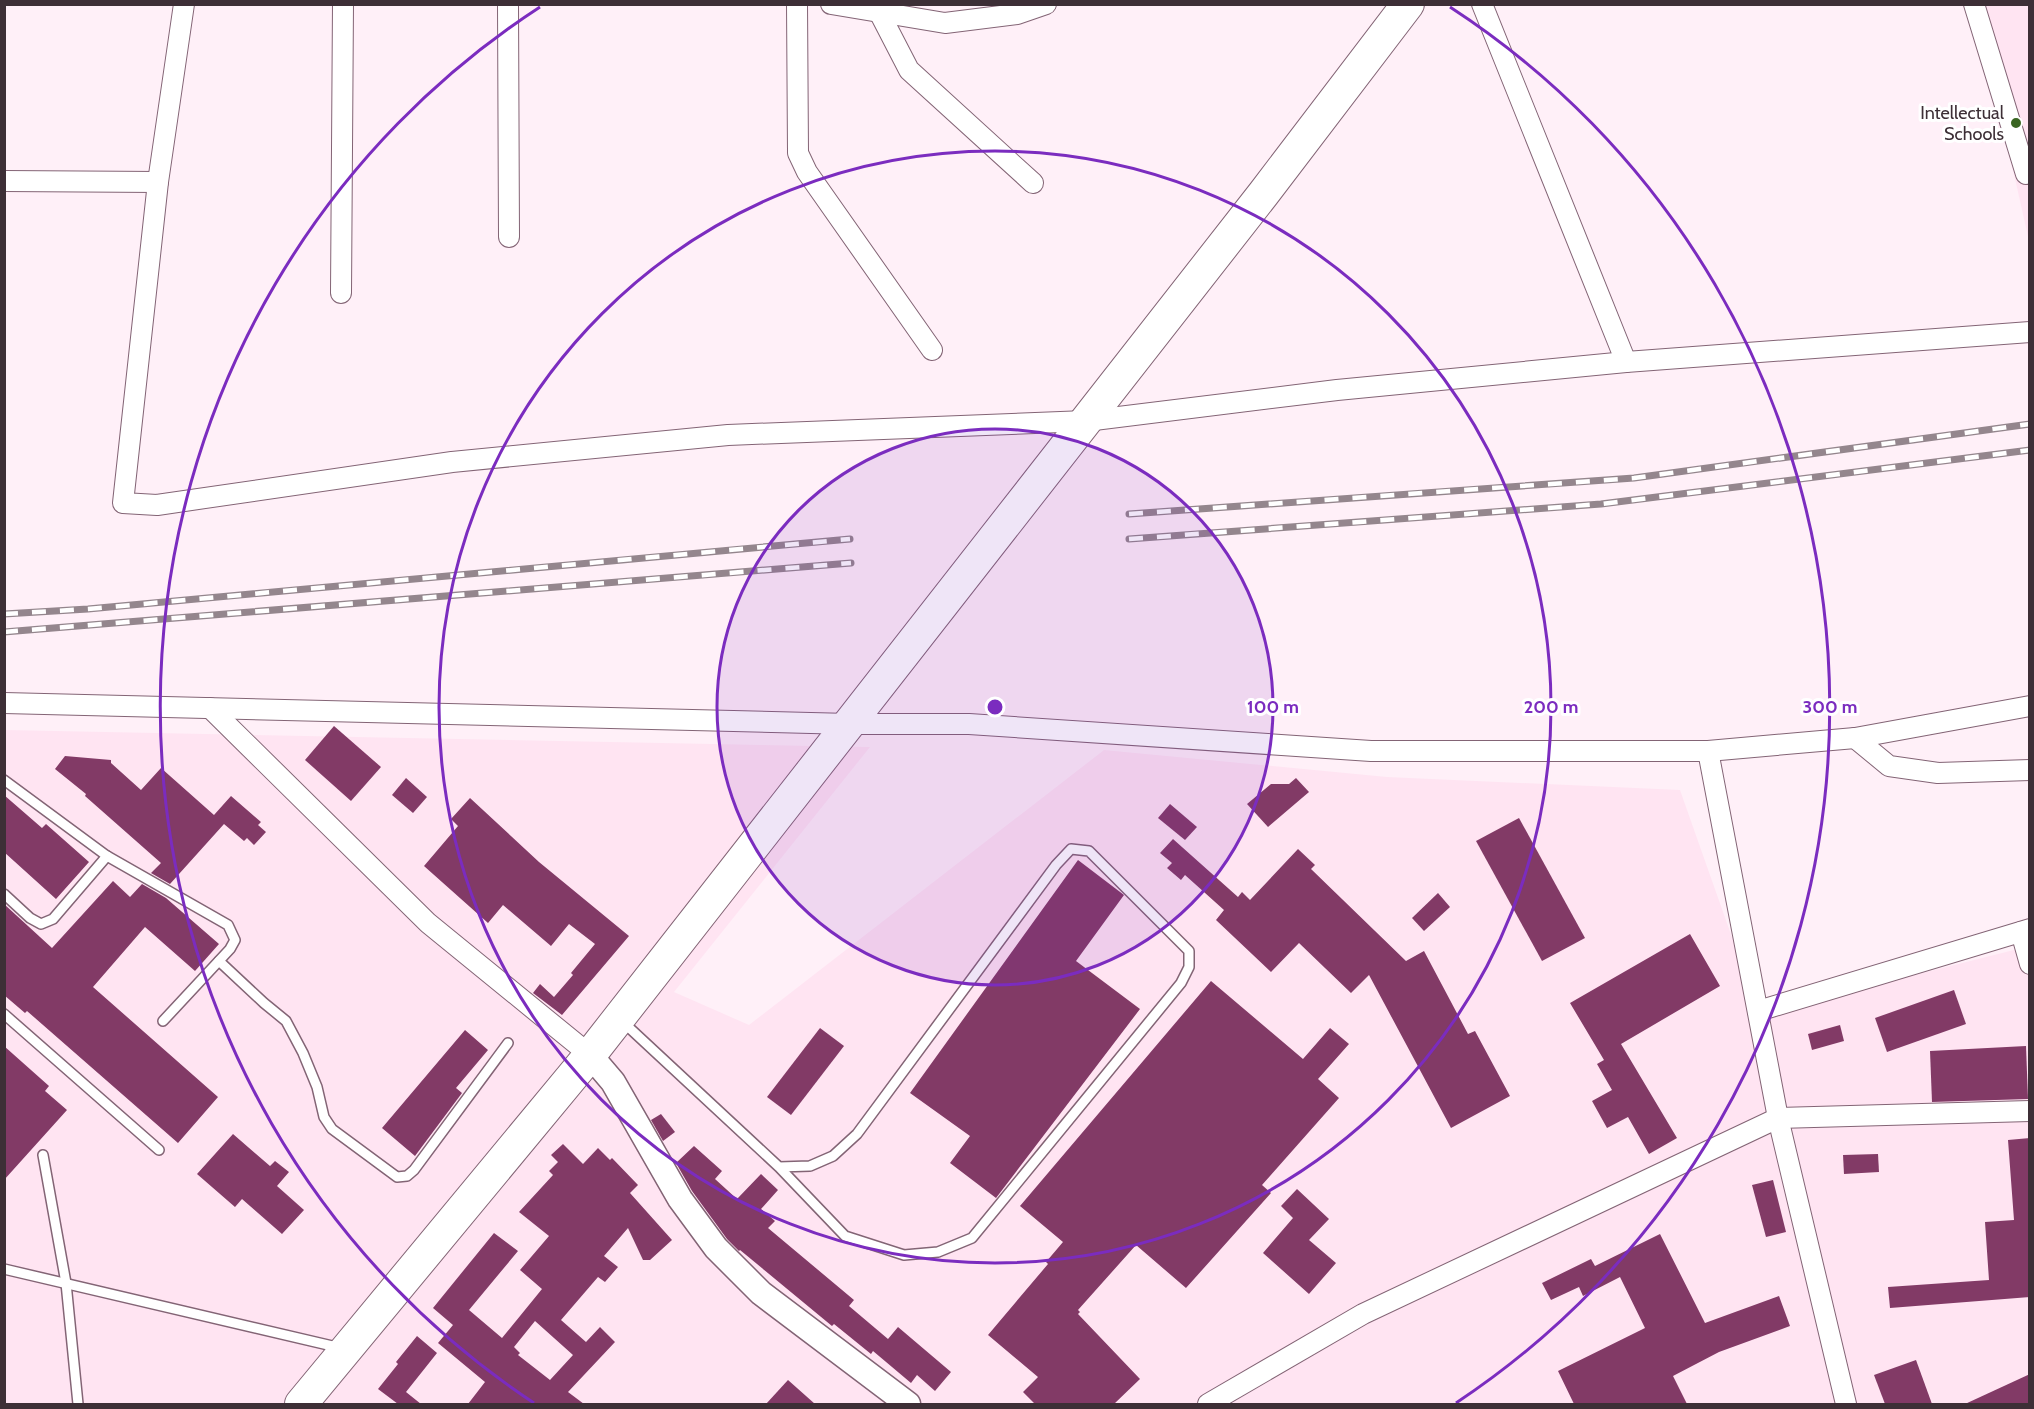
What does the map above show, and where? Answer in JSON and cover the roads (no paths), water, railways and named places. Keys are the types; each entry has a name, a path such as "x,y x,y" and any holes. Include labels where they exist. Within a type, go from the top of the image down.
{"highway":[{"path":"302,1404 590,1056 1408,4"}],"street":[{"path":"184,4 158,182 123,503 157,505 452,462 728,435 1086,421 1337,390 1626,362 2030,332"},
{"path":"341,292 343,4"},
{"path":"509,4 509,237"},
{"path":"797,4 798,153 807,172 932,350"},
{"path":"831,4 945,23 1017,14 1046,4"},
{"path":"1482,4 1626,362"},
{"path":"1974,4 2026,174"},
{"path":"879,12 909,70 1033,183"},
{"path":"4,181 158,182"},
{"path":"4,703 850,724 969,724 1371,751 1708,751 1855,738 2030,706"},
{"path":"210,708 428,923 590,1056 613,1082 681,1199 716,1248 761,1293 908,1404"},
{"path":"1855,738 1889,766 1938,772 2030,770"},
{"path":"1708,751 1778,1118 1846,1404"},
{"path":"1758,1011 2025,931 2030,964"},
{"path":"1208,1404 1363,1314 1778,1118 2030,1111"}],"lane":[{"path":"4,780 107,856 228,925 235,940 230,949 163,1021"},
{"path":"619,1018 779,1167 845,1236 904,1255 938,1252 972,1238 1181,983 1189,967 1189,951 1089,851 1071,849 1056,865 857,1134 833,1156 810,1167 779,1167"},
{"path":"4,894 30,918 41,924 53,919 107,856"},
{"path":"219,961 286,1021 303,1053 317,1087 324,1117 332,1130 397,1177 407,1176 414,1170 508,1043"},
{"path":"4,1014 159,1150"},
{"path":"43,1155 66,1283 78,1404"},
{"path":"4,1269 346,1350"}],"railway":[{"path":"1129,514 1634,478 2030,424"},
{"path":"1129,539 1601,504 2030,450"},
{"path":"4,614 88,609 850,539"},
{"path":"4,632 851,563"}],"place":[{"name":"Intellectual Schools","path":"2016,123"}]}
